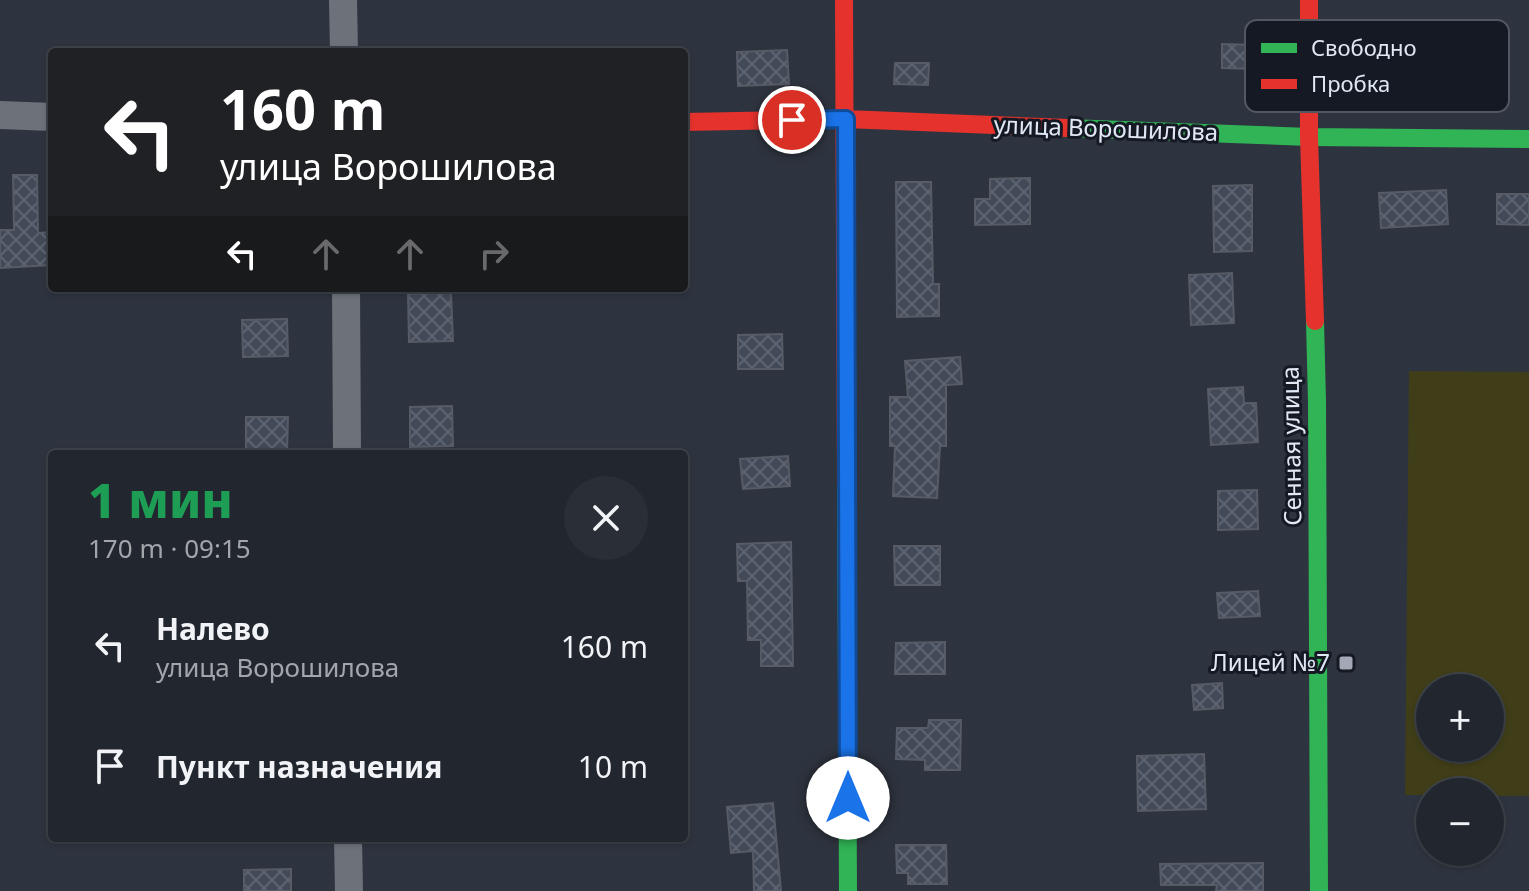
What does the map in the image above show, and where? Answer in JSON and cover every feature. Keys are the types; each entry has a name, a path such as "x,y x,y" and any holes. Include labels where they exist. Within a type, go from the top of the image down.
{"street":[{"path":"343,0 344,48"},
{"path":"844,0 848,891"},
{"name":"Сенная улица","path":"1309,112 1317,402 1319,891"},
{"path":"0,115 48,117"},
{"name":"улица Ворошилова","path":"688,122 846,119 1309,137 1529,139"},
{"path":"346,292 347,450"},
{"path":"348,842 349,891"}],"shaded area":[{"path":"1409,371 1529,372 1529,796 1504,796 1504,778 1416,778 1416,795 1405,795"}],"building":[{"path":"1222,44 1245,45 1245,69 1222,68"},
{"path":"787,50 789,84 738,86 737,52"},
{"path":"895,63 929,63 928,85 894,84"},
{"path":"13,175 37,175 38,233 48,232 48,265 0,268 0,230 14,230"},
{"path":"1030,178 1030,224 975,225 975,199 990,199 990,179"},
{"path":"896,182 931,182 933,284 939,284 939,316 897,317"},
{"path":"1252,185 1252,251 1214,252 1213,186"},
{"path":"1446,190 1448,224 1381,228 1379,193"},
{"path":"1497,194 1529,194 1529,225 1497,224"},
{"path":"1232,273 1234,323 1191,325 1189,275"},
{"path":"451,293 453,341 409,342 408,294"},
{"path":"287,319 288,356 243,357 242,320"},
{"path":"782,334 783,369 738,369 738,335"},
{"path":"960,357 962,384 946,385 946,446 940,446 937,498 893,496 895,446 890,446 890,397 908,397 905,361"},
{"path":"1243,387 1244,403 1256,403 1258,442 1211,445 1208,389"},
{"path":"452,406 453,446 410,447 410,407"},
{"path":"246,417 288,417 287,450 246,450"},
{"path":"788,456 790,486 743,489 740,459"},
{"path":"1257,490 1258,529 1218,530 1218,491"},
{"path":"791,542 793,666 761,666 761,640 748,640 747,581 738,581 737,544"},
{"path":"894,546 940,546 940,585 895,585"},
{"path":"1258,591 1260,616 1219,618 1217,593"},
{"path":"945,642 945,674 895,674 896,643"},
{"path":"1222,683 1223,708 1194,710 1192,685"},
{"path":"929,720 961,720 960,770 925,770 925,760 896,759 897,728 928,728"},
{"path":"1204,754 1206,809 1138,811 1137,756"},
{"path":"773,803 781,891 754,891 753,851 731,853 727,807"},
{"path":"896,845 946,845 947,884 908,884 908,873 897,873"},
{"path":"1263,863 1263,891 1216,891 1217,885 1161,885 1160,864"},
{"path":"291,869 291,891 244,891 244,870"}],"traffic: fast":[{"path":"1068,128 1309,137 1529,139"},
{"path":"1315,321 1319,891"},
{"path":"846,482 848,891"}],"traffic: jam":[{"path":"844,0 846,482"},
{"path":"1309,0 1309,20"},
{"path":"1309,112 1315,321"},
{"path":"688,122 846,119 1068,128"}],"place":[{"name":"Лицей №7","path":"1346,663"}],"route":[{"path":"792,120 846,119 848,798"}]}
